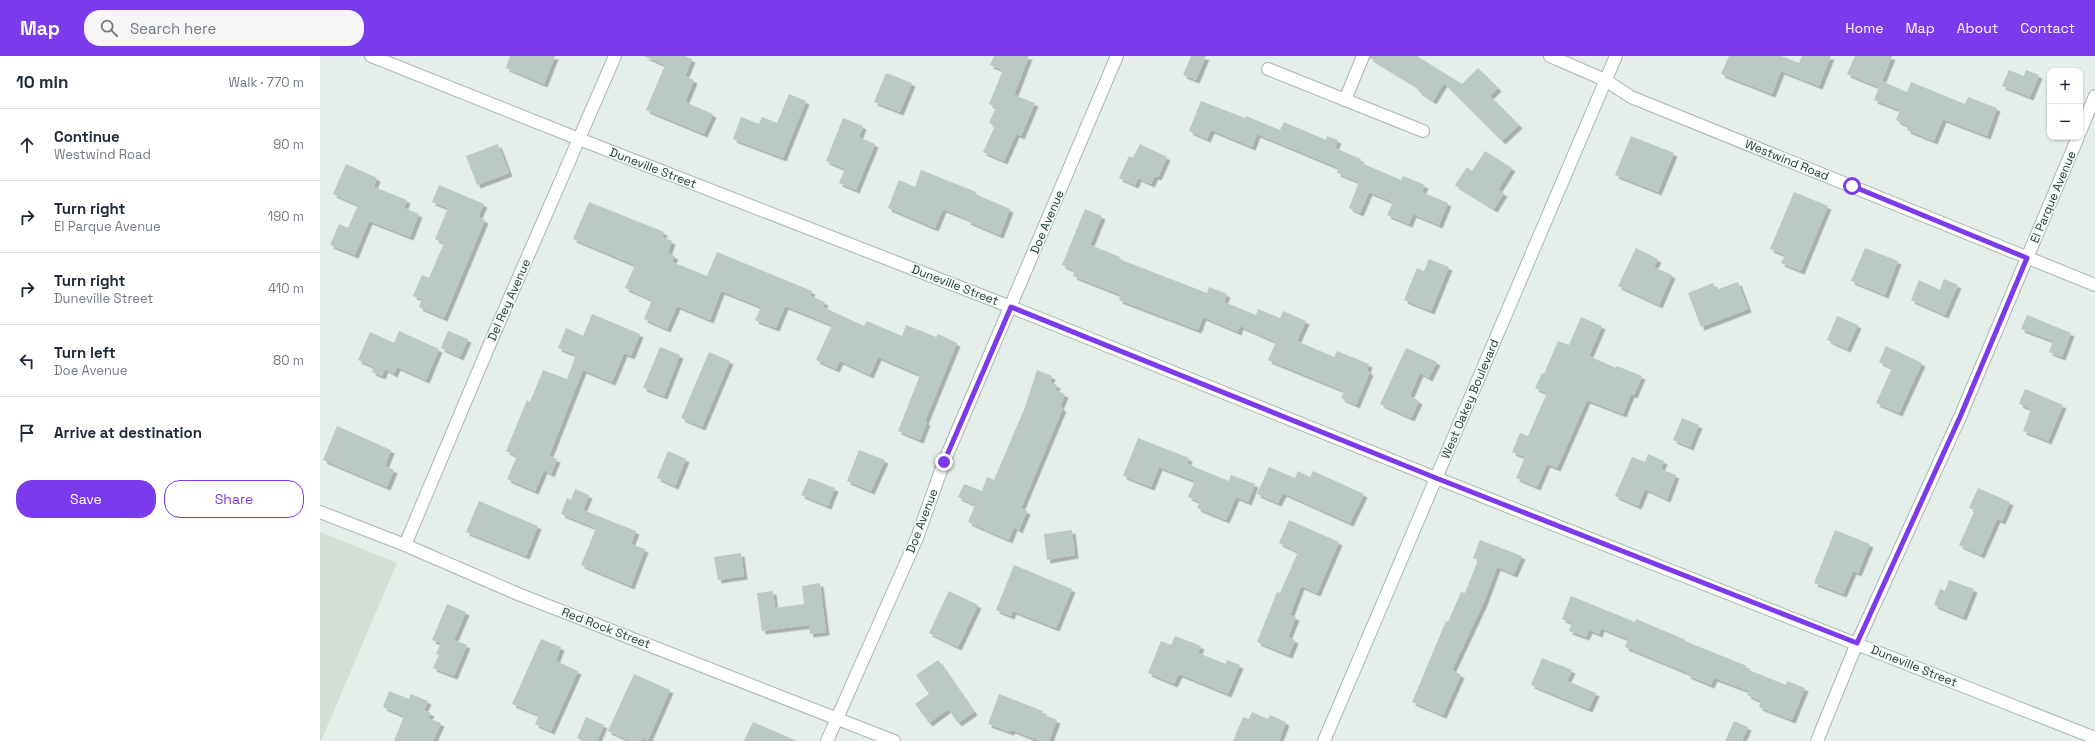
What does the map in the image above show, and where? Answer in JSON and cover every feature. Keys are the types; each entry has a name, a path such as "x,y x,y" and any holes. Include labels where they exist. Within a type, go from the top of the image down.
{"street":[{"name":"Duneville Street","path":"371,56 579,139 1011,307 1436,478 2095,738"},
{"name":"Del Rey Avenue","path":"405,545 488,348 615,56"},
{"name":"Doe Avenue","path":"827,741 917,538 944,462 1117,56"},
{"path":"1345,100 1363,56"},
{"name":"Westwind Road","path":"1550,56 1606,80 1631,97 2095,285"},
{"name":"West Oakey Boulevard","path":"1324,741 1616,56"},
{"path":"1268,70 1423,131"},
{"path":"2083,125 2095,96"},
{"name":"El Parque Avenue","path":"1817,741 1857,643 1960,417 2077,140"},
{"name":"Red Rock Street","path":"320,512 405,545 518,594 894,741"}],"shaded area":[{"path":"320,532 397,563 321,741 320,741"}],"building":[{"path":"510,56 555,56 544,84 506,68"},
{"path":"644,56 685,56 692,59 685,76 694,80 685,102 713,114 704,134 646,110 665,65"},
{"path":"994,56 1029,56 1014,95 1035,103 1021,136 1016,134 1004,161 983,152 995,126 989,123 996,107 989,104 1003,70 990,65"},
{"path":"1191,56 1206,56 1196,80 1183,75"},
{"path":"1370,56 1417,56 1462,84 1478,68 1498,88 1490,96 1519,125 1502,141 1444,83 1433,101 1418,91 1419,88 1370,58"},
{"path":"1729,56 1781,56 1799,63 1802,56 1831,56 1819,86 1781,71 1772,94 1721,74"},
{"path":"1855,56 1892,56 1882,81 1907,92 1911,82 1965,104 1968,97 1997,108 1987,136 1943,119 1934,141 1907,130 1908,126 1896,120 1900,110 1874,100 1879,87 1847,74"},
{"path":"2009,70 2024,76 2026,70 2039,75 2030,97 2002,86"},
{"path":"886,73 912,83 900,112 874,102"},
{"path":"789,94 806,101 783,158 733,139 741,117 759,124 762,117 777,123"},
{"path":"1201,101 1245,118 1246,116 1280,130 1284,122 1326,140 1327,136 1338,140 1335,148 1361,159 1359,162 1401,180 1403,176 1425,185 1422,192 1448,203 1439,225 1413,214 1409,224 1387,215 1393,202 1369,192 1360,213 1349,208 1359,182 1337,173 1339,168 1257,134 1252,147 1211,130 1207,139 1189,131"},
{"path":"843,118 863,126 859,137 875,144 856,190 839,183 845,169 826,161"},
{"path":"1631,136 1674,153 1658,192 1615,175"},
{"path":"498,144 509,173 477,185 466,156"},
{"path":"1140,144 1167,157 1158,177 1155,176 1151,184 1138,178 1135,185 1119,178 1129,156 1133,158"},
{"path":"1485,151 1512,168 1498,190 1504,193 1494,209 1455,185 1467,167 1472,171"},
{"path":"346,164 377,178 374,187 407,200 404,208 419,214 410,237 369,221 355,255 330,245 339,224 348,228 358,205 333,194"},
{"path":"921,170 976,192 975,194 1010,209 1000,235 967,221 968,219 943,209 935,228 888,208 899,180 915,187"},
{"path":"439,185 484,204 478,217 485,220 444,318 419,307 422,299 413,296 422,275 429,278 444,243 435,239 448,208 432,202"},
{"path":"1794,192 1828,206 1801,271 1781,263 1785,255 1770,249"},
{"path":"589,202 664,232 662,237 672,241 668,253 675,256 672,262 707,276 717,252 812,291 810,296 825,302 823,307 864,326 867,321 902,336 906,325 936,337 938,334 957,343 925,421 927,422 920,440 898,431 920,375 878,357 870,375 840,361 836,369 816,360 832,325 785,306 776,328 755,320 761,307 721,291 710,320 677,306 667,329 644,319 652,300 625,288 635,265 573,239"},
{"path":"1085,209 1102,216 1090,245 1120,257 1119,259 1207,293 1209,287 1227,294 1224,302 1256,315 1258,309 1280,318 1283,311 1306,321 1297,341 1334,357 1337,351 1369,364 1367,371 1370,372 1356,405 1341,398 1344,391 1268,360 1276,342 1240,326 1238,332 1203,317 1198,330 1119,300 1121,295 1073,276 1075,271 1062,265"},
{"path":"1636,248 1658,259 1654,267 1672,275 1659,305 1618,286"},
{"path":"1865,248 1898,261 1885,295 1851,281"},
{"path":"1429,259 1449,267 1431,311 1404,300 1417,268 1424,271"},
{"path":"1944,279 1958,285 1945,315 1911,300 1919,280 1940,290"},
{"path":"1738,282 1748,309 1701,327 1688,293 1713,283 1716,290"},
{"path":"592,314 640,334 631,356 624,353 612,382 583,370 549,456 557,459 551,474 544,470 535,491 507,479 517,456 506,451 527,400 530,402 543,370 567,379 576,355 558,348 566,328 583,336"},
{"path":"2027,315 2071,333 2062,357 2049,352 2053,341 2021,329"},
{"path":"1837,316 1858,325 1847,349 1827,340"},
{"path":"1581,317 1602,326 1589,356 1616,368 1617,366 1642,376 1634,395 1631,394 1623,414 1587,400 1557,468 1547,464 1537,487 1516,478 1525,457 1512,452 1520,433 1528,436 1547,393 1535,388 1542,373 1544,374 1558,341 1569,345"},
{"path":"399,331 439,349 426,380 397,367 394,374 385,369 382,376 372,372 374,367 358,360 370,332 394,343"},
{"path":"448,331 468,339 460,357 441,348"},
{"path":"1886,346 1922,363 1899,413 1876,403 1892,368 1879,362"},
{"path":"660,347 680,355 664,396 643,388"},
{"path":"1406,348 1437,362 1429,378 1420,373 1410,396 1419,401 1411,418 1380,404"},
{"path":"709,352 730,361 702,427 681,418"},
{"path":"1037,370 1052,376 1050,382 1057,385 1055,390 1065,394 1060,407 1063,408 1021,508 1027,511 1019,530 1014,527 1009,540 968,522 975,505 958,497 964,484 982,491 987,477 994,480 1025,407"},
{"path":"2025,389 2063,405 2048,441 2023,431 2031,409 2019,404"},
{"path":"1682,418 1699,425 1690,447 1673,440"},
{"path":"337,426 391,450 385,466 394,470 387,487 323,460"},
{"path":"1138,438 1189,458 1187,464 1229,481 1231,475 1255,484 1248,502 1236,497 1226,520 1197,508 1200,502 1188,497 1195,481 1159,467 1151,487 1123,476"},
{"path":"859,450 885,460 871,491 847,481"},
{"path":"668,451 686,459 675,486 657,478"},
{"path":"1648,454 1664,461 1661,469 1676,475 1667,499 1645,489 1638,506 1615,496 1632,457 1645,462"},
{"path":"1269,467 1295,478 1298,471 1310,477 1313,471 1364,494 1350,523 1283,493 1278,503 1257,494"},
{"path":"809,478 835,488 828,506 801,495"},
{"path":"1978,488 2010,502 2002,521 1997,519 1981,555 1959,545 1975,510 1969,508"},
{"path":"575,489 589,495 583,510 636,531 631,544 645,549 631,586 581,565 596,528 561,514 567,498 571,500"},
{"path":"479,501 538,526 526,556 466,532"},
{"path":"1289,520 1339,542 1317,593 1301,586 1290,615 1296,617 1288,637 1295,640 1289,655 1257,642 1277,592 1280,593 1298,552 1279,543"},
{"path":"1072,530 1075,555 1047,560 1044,534"},
{"path":"1835,530 1870,544 1858,573 1853,571 1843,594 1814,583"},
{"path":"1480,540 1522,556 1514,574 1497,567 1484,602 1452,670 1461,675 1443,715 1412,702 1446,621 1448,622 1461,592 1465,593 1478,560 1473,558"},
{"path":"741,553 744,576 718,580 714,557"},
{"path":"1014,565 1072,589 1056,628 1013,611 1011,616 996,610"},
{"path":"1949,580 1974,589 1963,617 1934,605 1940,589 1945,591"},
{"path":"820,583 826,632 810,634 809,625 762,631 757,593 773,591 775,608 804,604 802,586"},
{"path":"949,591 978,605 958,647 929,633"},
{"path":"1571,596 1635,622 1636,619 1747,666 1746,669 1786,685 1787,681 1805,688 1792,720 1759,707 1761,701 1747,695 1749,691 1714,678 1711,685 1687,675 1688,673 1625,647 1628,639 1601,628 1599,634 1589,630 1586,637 1569,631 1572,623 1562,619"},
{"path":"447,604 466,612 454,640 467,645 454,676 433,668 439,655 436,654 441,643 432,640"},
{"path":"1175,636 1201,646 1198,653 1226,664 1227,660 1240,665 1228,694 1179,674 1174,684 1148,673 1161,641 1171,645"},
{"path":"541,639 561,647 556,661 578,671 551,731 535,724 539,715 512,704"},
{"path":"1542,658 1572,670 1567,681 1596,693 1589,709 1531,685"},
{"path":"938,660 974,712 958,723 948,709 929,723 915,704 929,694 916,675"},
{"path":"634,674 670,690 648,740 642,737 641,741 631,741 608,731"},
{"path":"389,691 409,699 411,694 428,701 424,710 431,713 428,718 441,723 433,741 394,741 404,716 383,707"},
{"path":"999,694 1043,711 1042,714 1057,720 1049,741 1040,741 1012,730 1010,732 988,724"},
{"path":"1252,712 1268,719 1270,715 1286,722 1279,741 1233,741 1243,717 1249,719"},
{"path":"586,717 604,725 597,741 583,741 577,738"},
{"path":"1734,721 1748,727 1742,741 1725,741"},
{"path":"753,722 797,741 744,741"}],"route":[{"path":"944,462 1011,307 1436,478 1857,643 1960,417 2027,258 1852,186"}]}
